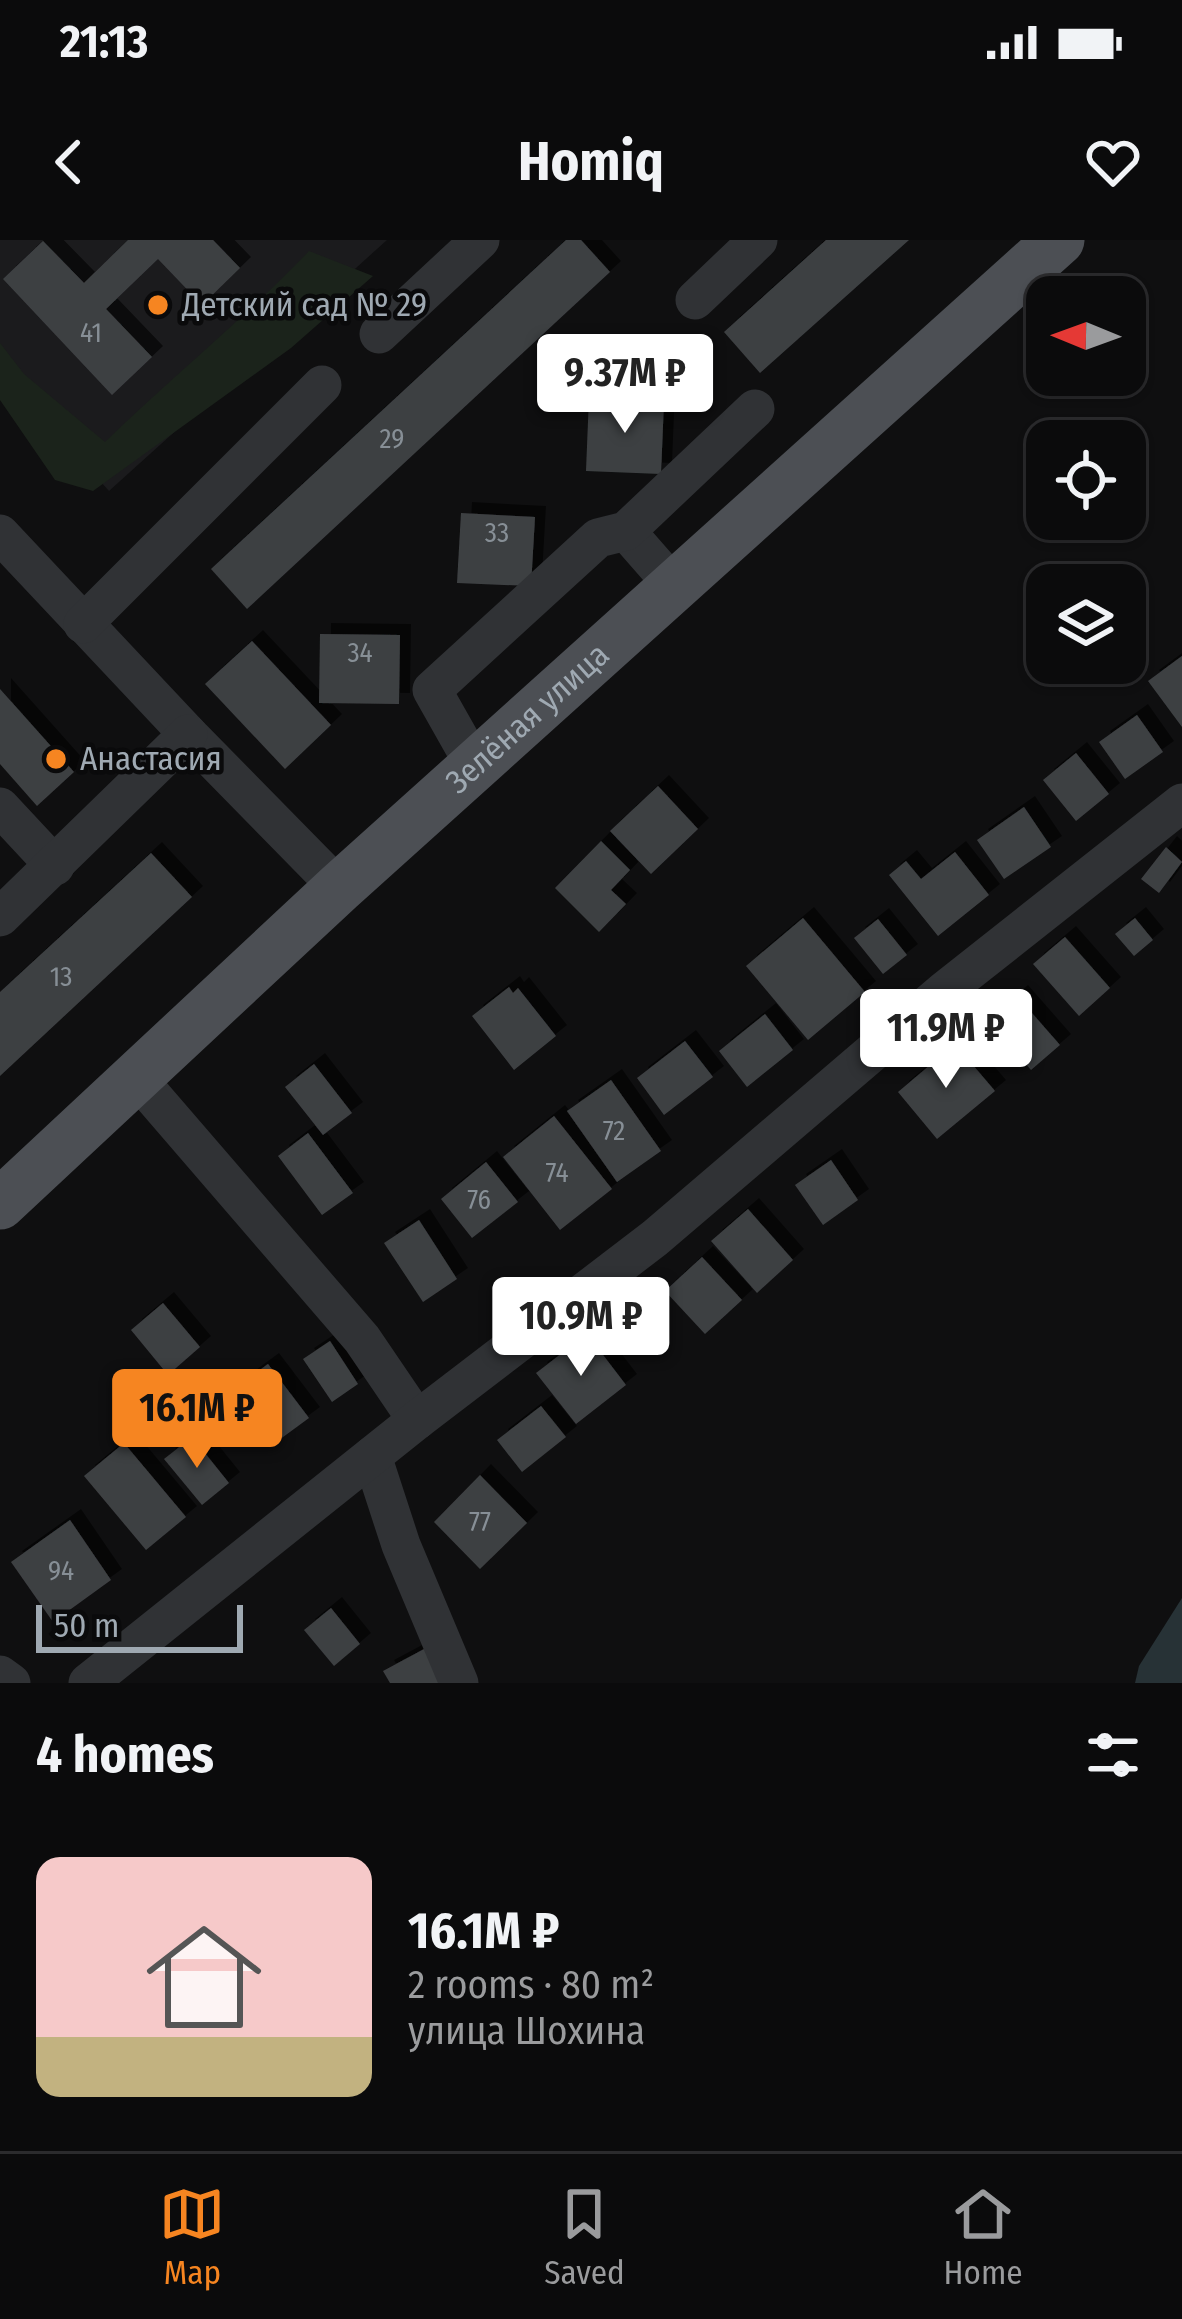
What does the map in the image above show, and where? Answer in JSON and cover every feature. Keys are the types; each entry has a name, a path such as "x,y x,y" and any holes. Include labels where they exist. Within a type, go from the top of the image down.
{"main road":[{"name":"Зелёная улица","path":"0,1204 339,888 1059,240"}],"street":[{"path":"379,334 480,240"},
{"path":"695,300 751,242"},
{"path":"83,624 322,385"},
{"path":"475,766 432,690 598,538 626,530 755,409"},
{"path":"626,530 675,587"},
{"path":"0,534 339,888"},
{"path":"0,916 188,734"},
{"path":"88,1683 417,1420 655,1238 944,991 1182,803"},
{"path":"0,807 55,866"},
{"path":"136,1077 362,1340 417,1420"},
{"path":"372,1456 401,1545 459,1683"},
{"path":"0,1675 11,1683"}],"shaded area":[{"name":"Детский сад № 29","path":"0,240 387,240 109,491 0,370"},
{"path":"309,251 373,276 291,348 93,491 55,480 0,400 0,343 24,374 105,442"},
{"path":"1182,1598 1182,1683 1135,1683 1139,1666"}],"building":[{"path":"128,240 213,240 240,268 202,305 158,259 106,309 152,357 112,395 3,279 43,241 84,283"},
{"path":"566,240 581,240 610,272 247,609 211,569"},
{"path":"826,240 909,240 760,373 724,332"},
{"path":"589,397 664,401 661,474 586,471"},
{"path":"461,513 535,517 531,586 457,583"},
{"path":"320,634 400,635 399,704 319,703"},
{"path":"252,641 331,725 285,769 205,684"},
{"path":"1182,656 1182,727 1148,681"},
{"path":"0,689 74,772 37,806 0,764"},
{"path":"1137,715 1163,752 1125,779 1099,742"},
{"path":"1076,753 1109,794 1076,821 1043,780"},
{"path":"658,786 698,829 651,874 610,831"},
{"path":"1024,807 1051,847 1004,879 977,840"},
{"path":"601,841 630,870 611,890 626,904 599,932 555,888"},
{"path":"1166,847 1182,862 1159,893 1141,879"},
{"path":"955,852 989,895 938,936 889,875 906,861 921,879"},
{"path":"151,853 192,897 0,1076 0,992"},
{"path":"803,918 865,992 808,1040 746,966"},
{"path":"1135,918 1153,940 1134,956 1115,934"},
{"path":"878,919 907,955 883,974 854,938"},
{"path":"1065,937 1110,988 1079,1016 1033,964"},
{"path":"509,987 513,993 518,988 556,1036 514,1070 472,1016"},
{"path":"1017,996 1060,1045 1031,1070 988,1021"},
{"path":"765,1014 793,1050 747,1087 719,1051"},
{"path":"685,1041 713,1077 664,1115 637,1078"},
{"path":"955,1044 995,1091 937,1139 898,1092"},
{"path":"314,1064 352,1113 323,1135 285,1087"},
{"path":"611,1080 661,1151 617,1182 567,1111"},
{"path":"554,1116 612,1189 560,1230 503,1157"},
{"path":"308,1133 353,1193 322,1215 278,1156"},
{"path":"831,1160 858,1200 823,1225 795,1185"},
{"path":"486,1162 518,1202 472,1238 441,1199"},
{"path":"748,1209 793,1260 757,1293 711,1241"},
{"path":"419,1220 457,1279 423,1302 384,1243"},
{"path":"702,1257 742,1300 705,1334 665,1291"},
{"path":"163,1303 200,1347 168,1375 131,1330"},
{"path":"587,1334 626,1385 576,1424 536,1373"},
{"path":"330,1341 358,1384 332,1402 303,1359"},
{"path":"268,1364 309,1418 279,1440 238,1386"},
{"path":"541,1406 566,1437 522,1472 497,1440"},
{"path":"192,1437 229,1483 202,1505 164,1459"},
{"path":"124,1443 186,1517 146,1550 84,1476"},
{"path":"480,1475 527,1523 480,1569 434,1522"},
{"path":"70,1520 111,1580 53,1622 11,1562"},
{"path":"331,1608 360,1644 334,1666 304,1630"},
{"path":"426,1648 444,1683 390,1683 383,1671"}],"place":[{"name":"Детский сад № 29","path":"158,305"},
{"name":"Анастасия","path":"56,759"}]}
